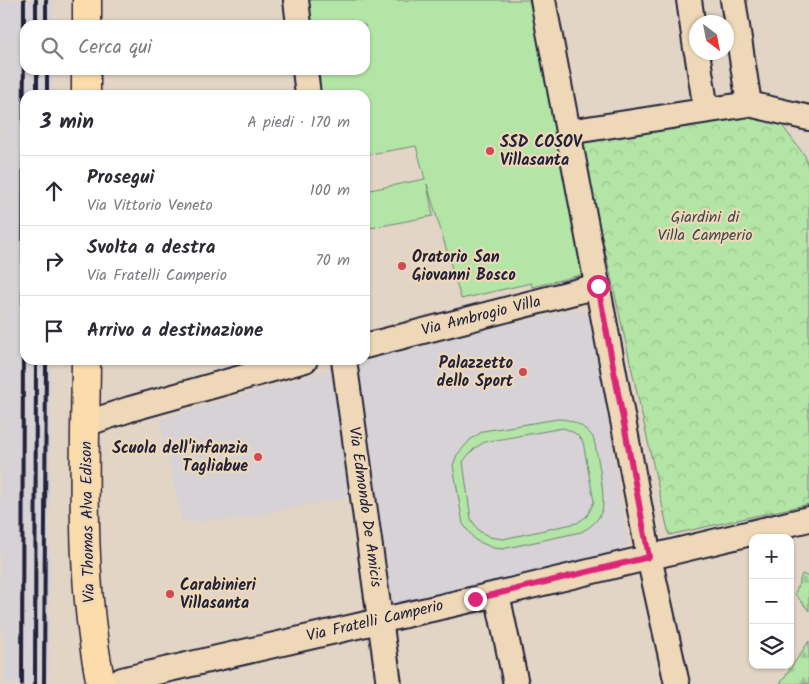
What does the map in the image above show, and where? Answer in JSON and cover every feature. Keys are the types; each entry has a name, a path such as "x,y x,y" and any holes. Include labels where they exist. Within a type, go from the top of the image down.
{"main road":[{"path":"86,20 87,0"},
{"path":"86,75 86,90"},
{"name":"Via Thomas Alva Edison","path":"86,365 86,574 101,684"}],"street":[{"path":"296,0 298,20"},
{"path":"543,0 649,557 677,684"},
{"path":"689,0 691,15"},
{"path":"733,0 749,104"},
{"path":"698,60 706,110"},
{"path":"306,75 307,90"},
{"path":"568,132 749,104 809,118"},
{"name":"Via Ambrogio Villa","path":"370,345 598,286"},
{"path":"86,424 130,409 287,365"},
{"name":"Via Edmondo De Amicis","path":"345,365 389,684"},
{"name":"Via Fratelli Camperio","path":"116,684 122,680 497,594 809,519"},
{"path":"497,594 516,684"}],"shaded area":[{"path":"0,0 53,0 53,20 20,20 20,75 53,75 52,90 20,90 20,365 51,365 49,684 6,684 0,598"},
{"path":"574,309 591,316 628,543 623,552 405,606 390,602 359,365 370,365 370,357"},
{"name":"Scuola dell'infanzia Tagliabue","path":"334,368 355,496 239,519 182,522 159,419"}],"green space":[{"name":"SSD COSOV Villasanta","path":"308,0 532,0 593,272 532,287 531,283 461,299 427,184 433,216 370,228 370,190 425,179 416,146 370,154 370,90 320,90 319,75 370,75 370,20 310,20"},
{"name":"Giardini di Villa Camperio","path":"771,111 805,156 809,171 809,504 669,535 580,139"},
{"path":"558,419 569,420 582,426 593,437 597,452 603,504 601,514 597,520 581,532 502,549 493,548 475,540 463,524 453,465 457,455 470,440 483,431","holes":["563,428 577,435 583,442 594,502 587,516 577,523 503,539 490,537 479,531 471,519 463,462 475,448 485,442"]},
{"path":"802,574 809,577 809,611 795,594"},
{"path":"809,641 809,684 780,684 790,669 794,669 794,663"}],"railway":[{"path":"24,0 24,20"},
{"path":"36,0 36,20"},
{"path":"46,0 46,20"},
{"path":"24,75 24,90"},
{"path":"37,75 37,90"},
{"path":"47,75 47,90"},
{"path":"22,684 23,365"},
{"path":"35,684 36,365"},
{"path":"44,684 46,365"}],"place":[{"name":"SSD COSOV Villasanta","path":"490,151"},
{"name":"Oratorio San Giovanni Bosco","path":"402,266"},
{"name":"Palazzetto dello Sport","path":"523,372"},
{"name":"Scuola dell'infanzia Tagliabue","path":"258,457"},
{"name":"Carabinieri Villasanta","path":"170,594"}],"route":[{"path":"475,599 649,557 598,286"}]}
